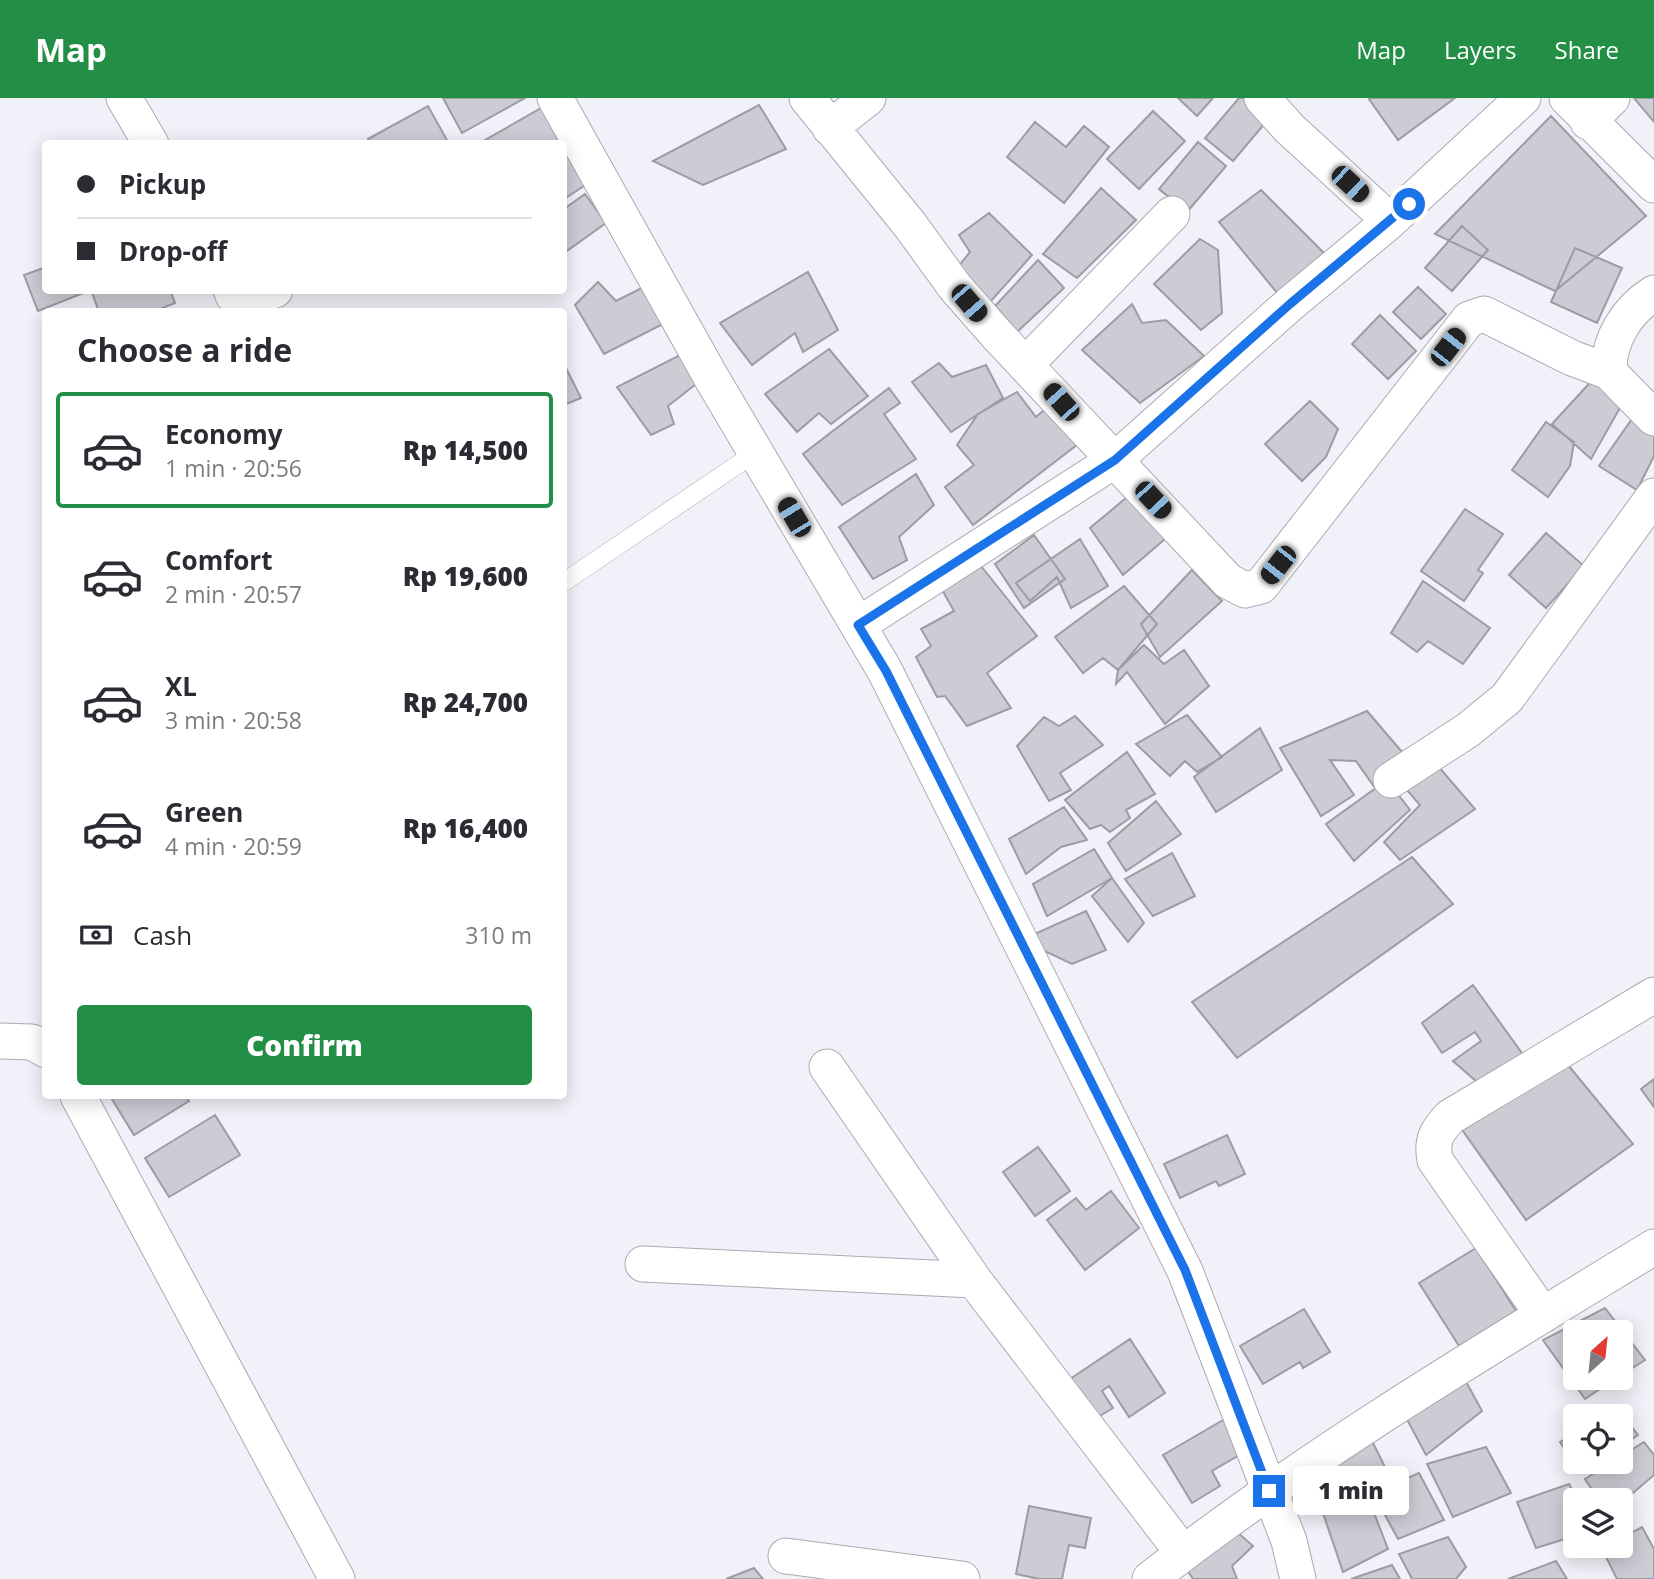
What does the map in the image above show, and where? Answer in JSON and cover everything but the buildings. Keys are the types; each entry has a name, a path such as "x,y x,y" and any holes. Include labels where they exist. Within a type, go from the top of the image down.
{"street":[{"path":"124,98 148,140"},
{"path":"555,98 755,453 886,671 1185,1270 1289,1541 1298,1579"},
{"path":"807,98 910,225 955,287 1024,365 1228,581 1245,590 1261,586 1469,319 1477,314 1484,314 1572,358 1609,372 1654,418"},
{"path":"830,128 868,98"},
{"path":"1262,98 1289,128 1390,221"},
{"path":"858,625 1115,460 1290,304 1390,221 1523,98"},
{"path":"1589,106 1654,185"},
{"path":"1024,365 1172,214"},
{"path":"1609,372 1609,353 1624,322 1654,293"},
{"path":"233,294 244,300 263,294"},
{"path":"1391,780 1468,730 1507,698 1654,496"},
{"path":"1543,1315 1435,1160 1432,1144 1438,1130 1450,1116 1654,995"},
{"path":"0,1041 8,1039 32,1042 42,1048"},
{"path":"827,1068 975,1280 1183,1553"},
{"path":"80,1099 337,1579"},
{"path":"1150,1579 1269,1491 1429,1384 1654,1247"},
{"path":"643,1264 975,1280"},
{"path":"786,1556 962,1579"}],"lane":[{"path":"567,580 755,453"}],"route":[{"path":"1269,1491 1185,1270 886,671 858,625 1115,460 1290,304 1409,204"}]}
